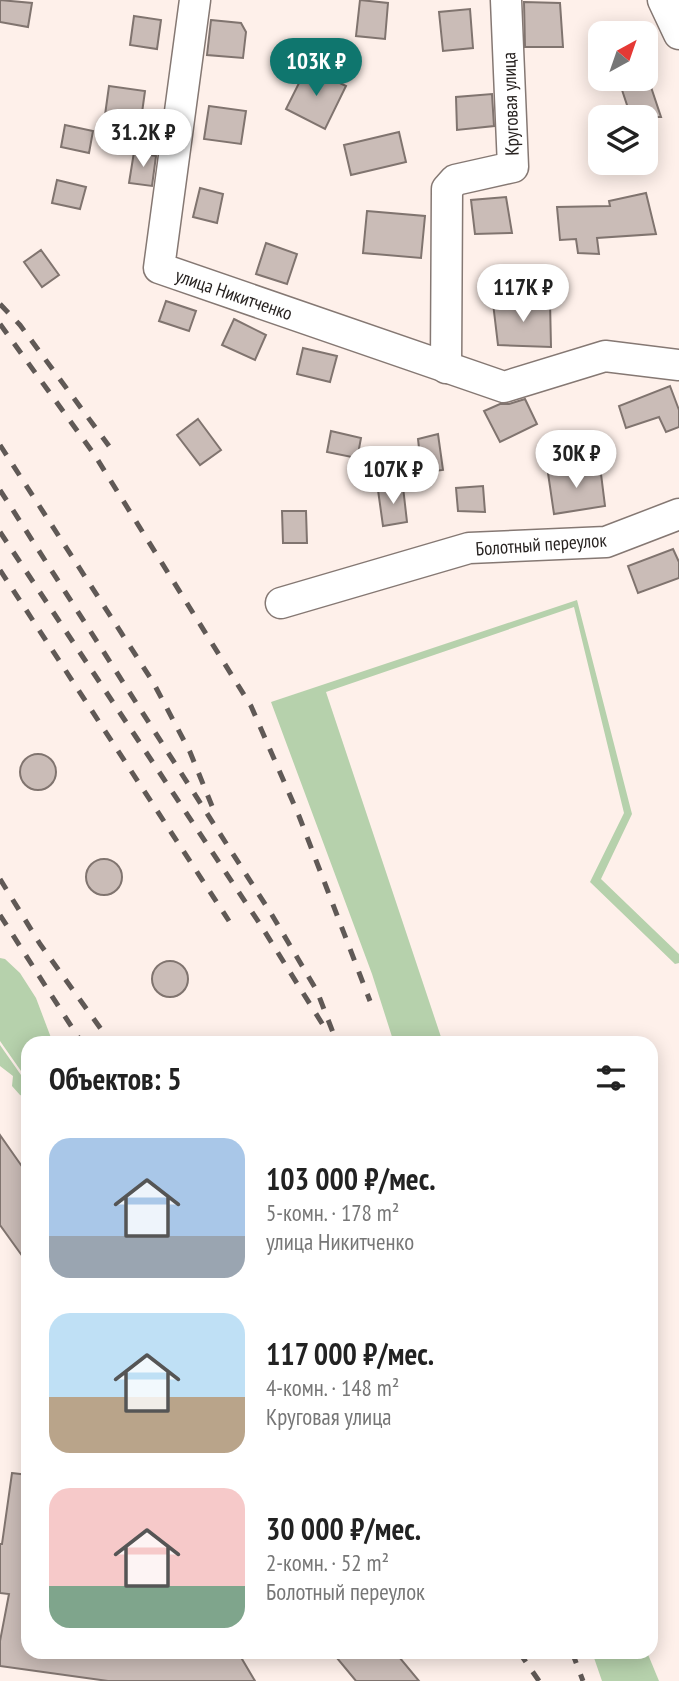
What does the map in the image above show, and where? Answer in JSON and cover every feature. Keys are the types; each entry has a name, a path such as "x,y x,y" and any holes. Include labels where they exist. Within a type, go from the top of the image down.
{"street":[{"name":"улица Никитченко","path":"195,0 159,268 446,368"},
{"name":"Круговая улица","path":"446,368 447,189 455,180 513,167 506,0"},
{"path":"663,0 679,34"},
{"path":"446,368 504,387 605,356 679,365"},
{"name":"Болотный переулок","path":"281,603 468,548 607,542 679,514"}],"green space":[{"path":"577,600 632,814 601,879 679,954 679,963 675,964 590,882 624,813 574,607 326,692 441,1036 392,1036 372,974 271,702"},
{"path":"0,958 5,959 20,973 36,998 50,1036 21,1036 21,1071 0,1041"},
{"path":"0,1045 21,1075 21,1095 12,1086 13,1076 0,1066"},
{"path":"594,1659 650,1659 659,1681 602,1681"}],"building":[{"path":"0,0 32,3 28,27 0,22"},
{"path":"360,0 388,3 385,39 356,36"},
{"path":"524,2 560,3 563,47 525,47"},
{"path":"470,9 473,48 443,51 439,12"},
{"path":"134,16 161,20 157,49 130,45"},
{"path":"211,20 241,23 246,32 243,58 207,55"},
{"path":"307,67 346,86 325,129 286,109"},
{"path":"109,86 145,91 141,120 105,115"},
{"path":"622,91 652,91 657,105 627,105"},
{"path":"492,94 494,126 457,130 456,97"},
{"path":"209,106 246,111 241,144 204,139"},
{"path":"65,125 93,131 89,153 61,147"},
{"path":"399,132 406,162 351,175 344,145"},
{"path":"134,152 156,156 152,186 129,183"},
{"path":"57,180 86,187 80,209 52,203"},
{"path":"200,188 223,194 217,223 193,217"},
{"path":"646,193 656,234 597,238 599,254 578,253 576,239 560,240 557,207 610,206 609,201"},
{"path":"506,197 512,233 475,234 471,200"},
{"path":"367,211 425,216 421,258 363,253"},
{"path":"266,243 297,254 287,284 256,274"},
{"path":"41,250 59,275 42,287 24,262"},
{"path":"166,301 196,311 189,331 159,321"},
{"path":"550,301 551,347 498,345 493,303"},
{"path":"234,319 266,335 255,360 222,345"},
{"path":"303,348 337,356 330,382 297,374"},
{"path":"670,386 679,410 679,427 666,432 659,417 626,428 619,406"},
{"path":"525,399 537,424 500,442 484,411 500,404"},
{"path":"198,419 221,450 200,465 177,435"},
{"path":"331,431 361,438 358,454 419,448 418,439 438,434 443,470 426,472 327,452"},
{"path":"576,469 601,474 605,506 554,514 548,473"},
{"path":"483,486 485,512 458,511 456,488"},
{"path":"403,487 407,522 383,526 378,490"},
{"path":"282,511 306,511 307,543 283,543"},
{"path":"673,549 679,562 679,578 638,593 628,566"},
{"path":"38,754 51,759 56,772 51,785 38,790 25,785 20,772 25,759"},
{"path":"104,859 117,864 122,877 117,890 104,895 91,890 86,877 91,864"},
{"path":"170,961 183,966 188,979 183,992 170,997 157,992 152,979 157,966"},
{"path":"0,1135 21,1165 21,1254 0,1225"},
{"path":"12,1473 21,1474 21,1659 242,1659 255,1681 108,1681 0,1666 0,1641 9,1594 0,1593 2,1544"},
{"path":"338,1659 401,1659 419,1681 356,1681"}],"railway":[{"path":"0,304 20,325 109,446"},
{"path":"0,324 94,454 251,706 299,816 370,1001"},
{"path":"0,445 153,682 190,752 212,806"},
{"path":"0,490 272,915 317,991 334,1036"},
{"path":"0,532 260,924 323,1025"},
{"path":"0,570 229,921"},
{"path":"0,879 40,944 106,1036"},
{"path":"0,915 78,1036"},
{"path":"524,1659 539,1681"},
{"path":"575,1659 583,1681"}]}
